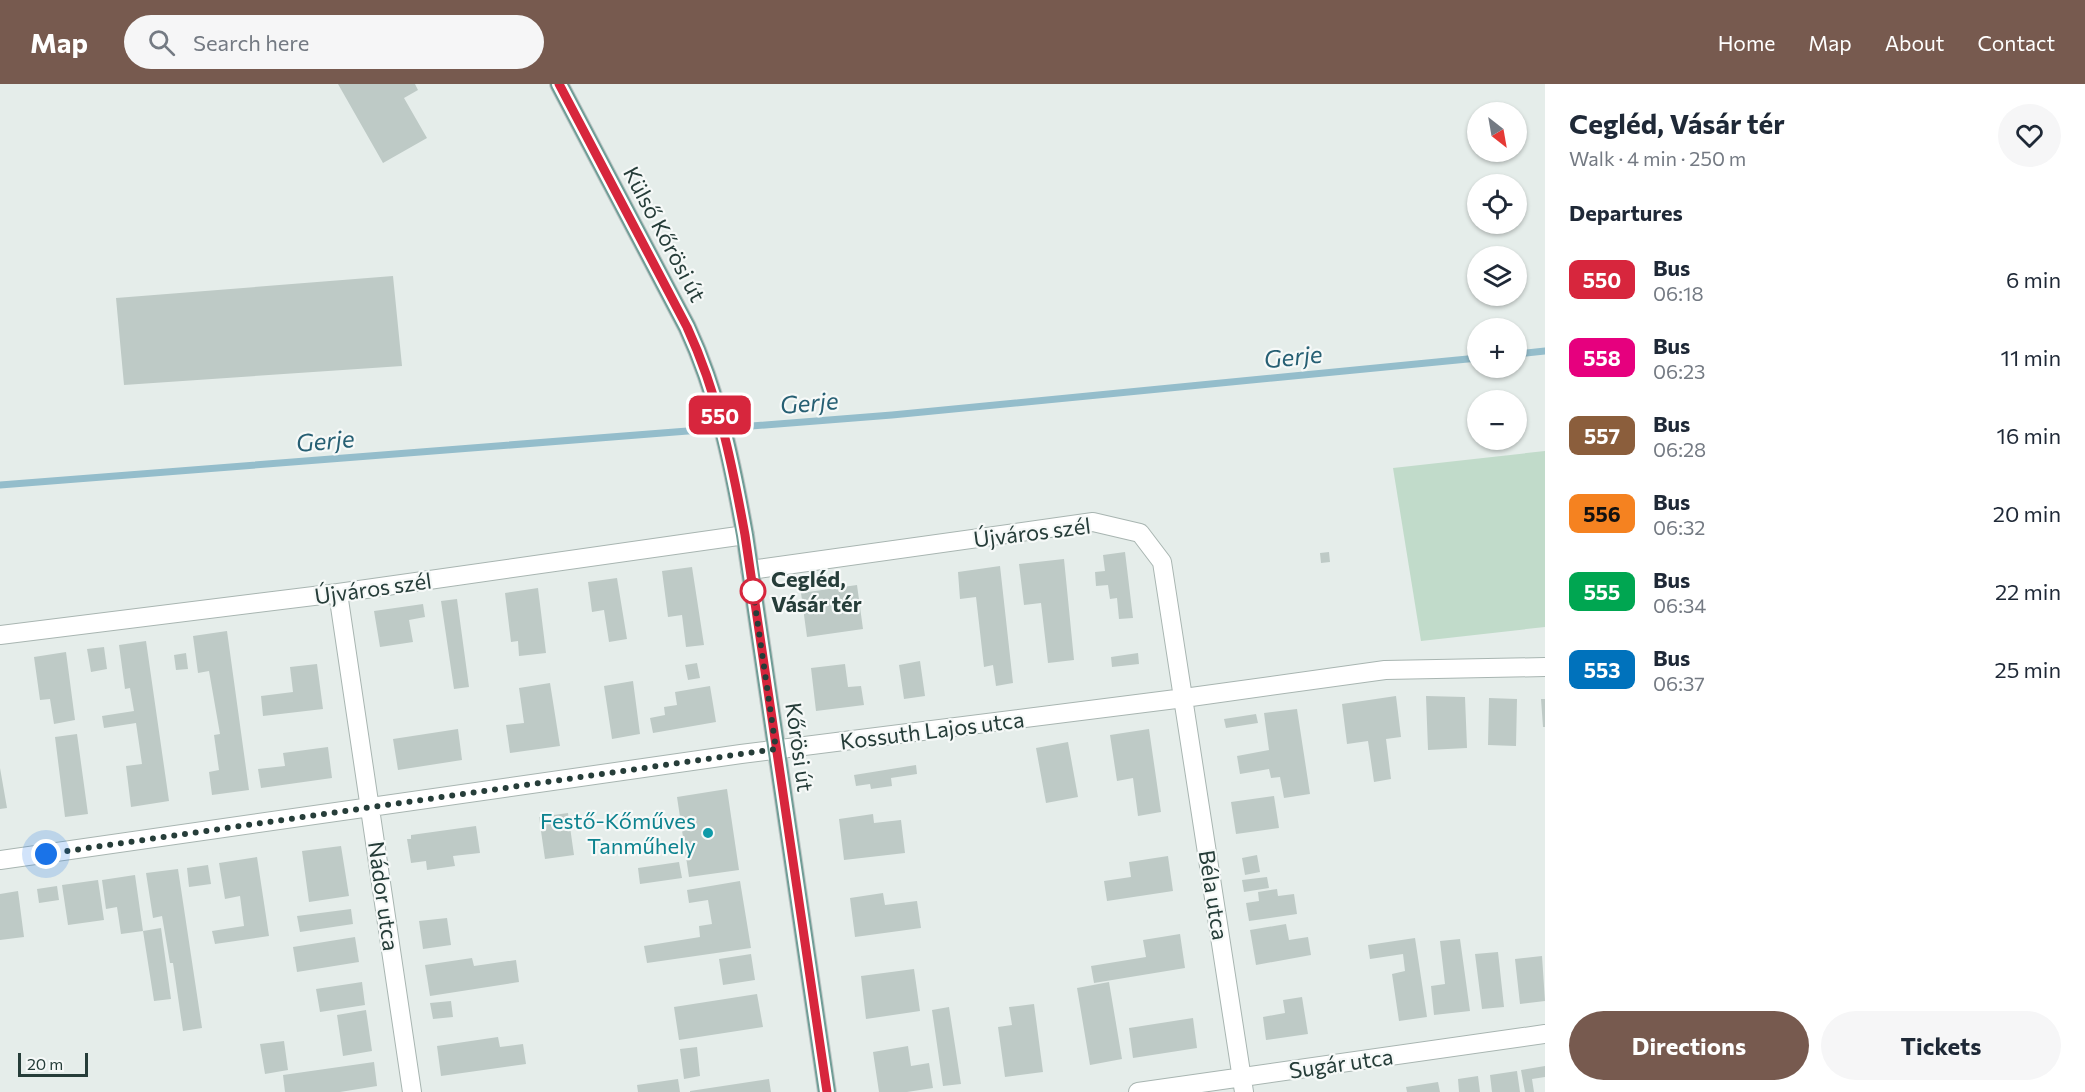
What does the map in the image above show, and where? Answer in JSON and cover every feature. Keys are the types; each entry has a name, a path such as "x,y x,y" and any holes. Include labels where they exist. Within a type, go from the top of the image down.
{"main road":[{"name":"Külső Kőrösi út","path":"559,84 687,327 703,363 719,411"},
{"name":"Kőrösi út","path":"719,411 729,449 745,535 827,1092"}],"street":[{"name":"Újváros szél","path":"750,570 1094,522 1140,533 1162,562 1184,698"},
{"name":"Újváros szél","path":"0,635 338,593 745,535"},
{"name":"Nádor utca","path":"338,593 412,1092"},
{"name":"Kossuth Lajos utca","path":"0,860 776,749 1184,698 1385,670 1545,667"},
{"name":"Béla utca","path":"1184,698 1243,1085"},
{"name":"Sugár utca","path":"1138,1092 1243,1085 1545,1034"}],"green space":[{"path":"1545,451 1545,627 1421,641 1393,468"}],"building":[{"path":"338,84 415,84 418,90 404,98 427,138 383,163"},
{"path":"393,276 402,366 124,385 116,298"},
{"path":"1125,552 1133,618 1119,619 1117,598 1110,599 1108,585 1096,586 1095,572 1105,571 1103,555"},
{"path":"1329,552 1330,562 1321,563 1320,553"},
{"path":"1064,559 1074,660 1048,663 1041,603 1024,605 1019,564"},
{"path":"1000,566 1013,683 996,686 993,665 984,667 976,597 960,599 958,572"},
{"path":"692,567 704,645 686,647 682,615 668,617 662,571"},
{"path":"617,578 627,639 609,642 604,610 592,612 588,582"},
{"path":"857,585 863,629 807,637 801,593"},
{"path":"538,588 546,653 519,656 518,641 511,642 505,593"},
{"path":"457,599 469,687 454,689 441,601"},
{"path":"423,604 425,617 409,620 413,642 380,647 374,611"},
{"path":"227,631 249,790 212,795 209,772 219,770 214,735 220,734 209,671 198,673 193,636"},
{"path":"146,641 169,801 131,807 126,766 142,764 136,723 104,728 102,716 134,711 130,688 125,689 119,645"},
{"path":"104,647 107,669 91,672 87,649"},
{"path":"66,652 75,720 54,724 50,699 40,700 34,657"},
{"path":"186,653 188,669 176,670 174,655"},
{"path":"1138,653 1139,664 1112,667 1111,657"},
{"path":"920,661 925,696 904,699 899,665"},
{"path":"697,663 700,678 688,680 685,665"},
{"path":"317,664 323,709 263,716 261,696 293,692 290,667"},
{"path":"845,664 848,687 861,686 864,705 816,711 811,668"},
{"path":"633,681 640,734 612,739 604,686"},
{"path":"550,683 560,746 510,753 506,725 524,723 519,688"},
{"path":"710,686 716,722 653,733 650,718 665,715 664,707 677,705 675,692"},
{"path":"1396,696 1401,737 1386,739 1391,779 1374,782 1368,741 1347,744 1342,704"},
{"path":"1426,696 1465,697 1467,748 1428,750"},
{"path":"1489,698 1517,699 1516,746 1488,745"},
{"path":"1541,699 1545,699 1545,727 1543,727"},
{"path":"1297,709 1310,794 1284,798 1280,777 1271,778 1269,769 1240,774 1237,756 1269,750 1264,713"},
{"path":"1256,714 1258,723 1226,728 1224,719"},
{"path":"458,729 462,760 398,770 393,739"},
{"path":"1149,729 1161,812 1138,816 1133,778 1117,781 1110,735"},
{"path":"77,734 88,814 65,817 55,737"},
{"path":"1068,742 1078,797 1046,803 1036,748"},
{"path":"328,747 332,778 261,788 258,769 285,766 283,753"},
{"path":"916,765 917,774 891,778 892,786 871,789 870,784 856,786 854,775"},
{"path":"0,768 7,808 0,809"},
{"name":"Festő-Kőműves Tanműhely","path":"727,789 739,870 689,877 677,797"},
{"path":"1274,796 1279,828 1236,834 1231,802"},
{"path":"568,813 574,855 545,859 539,817"},
{"path":"873,814 874,823 901,820 905,853 844,860 839,819"},
{"path":"476,826 480,853 453,856 455,866 427,870 426,861 411,863 407,839 411,839 411,835"},
{"path":"341,846 349,896 309,902 302,851"},
{"path":"1257,855 1260,872 1245,875 1242,858"},
{"path":"1168,856 1173,891 1107,901 1104,881 1131,877 1129,862"},
{"path":"257,857 269,936 215,944 212,931 244,926 240,896 225,899 219,863"},
{"path":"679,862 682,878 640,884 638,868"},
{"path":"208,865 211,884 189,887 187,868"},
{"path":"178,869 202,1028 183,1031 173,963 170,963 162,916 153,918 146,873"},
{"path":"135,875 143,931 121,934 117,907 106,909 102,880"},
{"path":"1267,877 1269,888 1244,892 1242,880"},
{"path":"98,880 104,920 68,925 62,885"},
{"path":"740,881 751,948 647,963 644,946 700,937 699,926 712,924 708,900 689,903 687,890"},
{"path":"57,886 59,900 39,903 37,889"},
{"path":"1277,889 1278,896 1294,894 1297,914 1249,921 1246,903 1259,901 1258,892"},
{"path":"18,891 24,937 0,940 0,894"},
{"path":"883,893 885,905 917,901 921,928 855,937 850,898"},
{"path":"351,909 353,924 300,932 297,916"},
{"path":"447,918 451,945 423,949 419,921"},
{"path":"1286,924 1289,940 1308,937 1311,955 1256,965 1250,930"},
{"path":"161,928 171,999 154,1001 143,931"},
{"path":"1180,934 1185,968 1094,983 1091,966 1146,957 1143,940"},
{"path":"355,937 359,962 297,972 293,947"},
{"path":"1415,938 1427,1017 1399,1021 1392,974 1405,971 1403,954 1370,959 1368,945"},
{"path":"1460,939 1470,1011 1434,1015 1431,986 1445,984 1440,941"},
{"path":"1498,952 1504,1007 1482,1009 1475,954"},
{"path":"751,954 755,980 723,985 719,959"},
{"path":"1542,956 1545,1001 1520,1004 1515,959"},
{"path":"472,958 474,966 516,960 519,982 430,996 425,965"},
{"path":"914,969 920,1011 866,1019 861,976"},
{"path":"362,982 365,1005 320,1012 316,989"},
{"path":"1109,982 1122,1059 1090,1065 1077,988"},
{"path":"757,994 763,1027 679,1040 674,1007"},
{"path":"1302,997 1308,1034 1266,1040 1263,1017 1285,1013 1283,1000"},
{"path":"451,1001 453,1017 433,1019 430,1003"},
{"path":"1034,1004 1043,1072 1005,1077 998,1027 1012,1025 1009,1007"},
{"path":"949,1007 961,1084 943,1086 932,1010"},
{"path":"366,1010 372,1051 343,1056 337,1015"},
{"path":"1193,1018 1197,1048 1133,1058 1129,1028"},
{"path":"498,1037 500,1047 523,1044 526,1064 441,1076 437,1046"},
{"path":"284,1041 288,1070 265,1074 260,1044"},
{"path":"908,1046 911,1066 929,1063 933,1088 907,1092 879,1092 873,1052"},
{"path":"697,1047 700,1076 684,1079 680,1049"},
{"path":"374,1062 377,1086 340,1092 285,1092 283,1075"},
{"path":"1545,1066 1545,1077 1532,1079 1534,1092 1525,1092 1521,1070"},
{"path":"1517,1071 1520,1092 1492,1092 1490,1075"},
{"path":"1478,1076 1480,1092 1459,1092 1458,1079"},
{"path":"678,1079 680,1092 638,1092 637,1085"},
{"path":"769,1079 771,1092 690,1092 690,1091"},
{"path":"1438,1082 1440,1092 1407,1092 1406,1087"}],"waterway":[{"name":"Gerje","path":"1527,353 1545,351"},
{"name":"Gerje","path":"0,485 892,415 1467,359"}],"bus line":[{"name":"550","path":"559,84 687,327 703,363 719,411 733,466 745,535 827,1092"}],"place":[{"name":"Cegléd, Vásár tér","path":"753,591"},
{"name":"Festő-Kőműves Tanműhely","path":"708,833"}],"route":[{"path":"46,854 776,749 753,591"}]}
